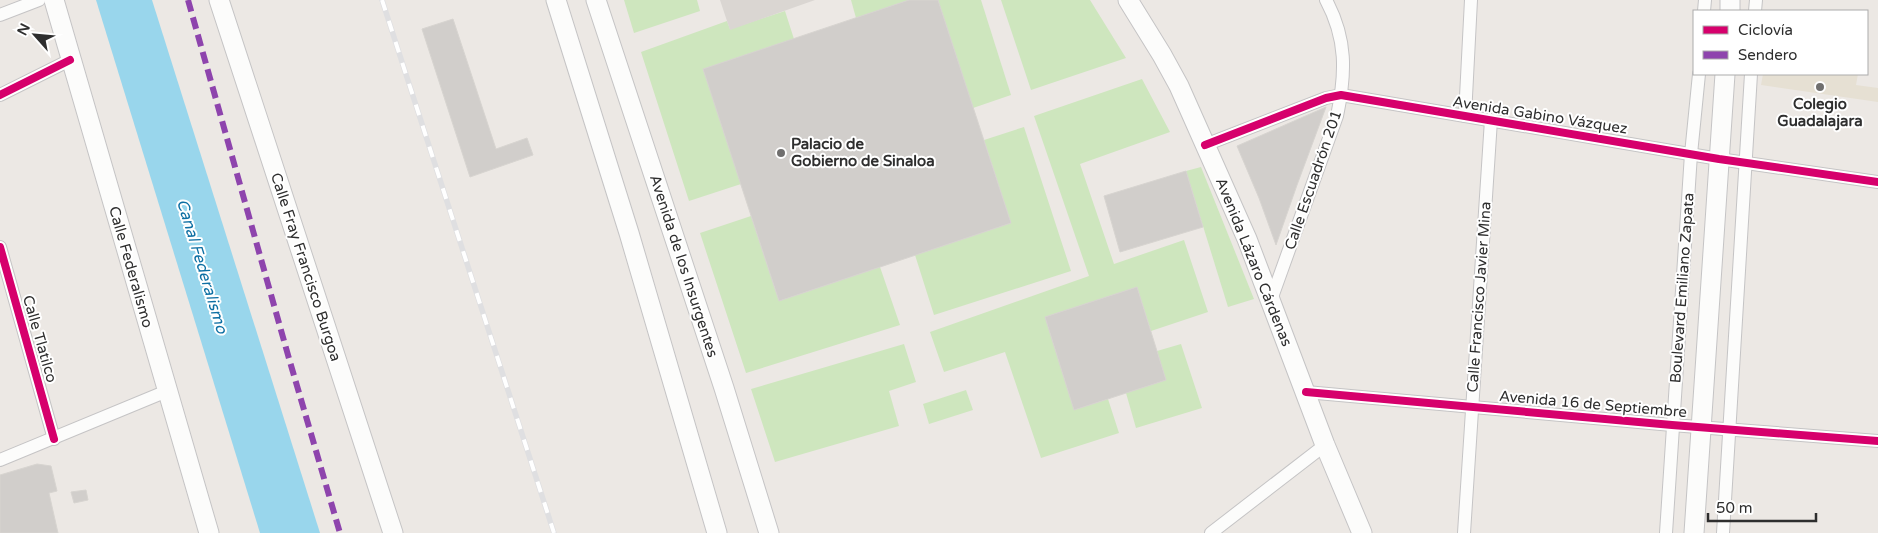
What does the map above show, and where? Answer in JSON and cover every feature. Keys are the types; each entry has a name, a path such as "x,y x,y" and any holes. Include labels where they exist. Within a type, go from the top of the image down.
{"main road":[{"name":"Calle Federalismo","path":"54,0 209,533"},
{"name":"Calle Fray Francisco Burgoa","path":"219,0 393,533"},
{"path":"556,0 629,233 715,530"},
{"name":"Avenida de los Insurgentes","path":"596,0 724,388 769,533"},
{"name":"Avenida Lázaro Cárdenas","path":"1128,0 1179,86 1247,239 1325,445 1362,533"},
{"name":"Boulevard Emiliano Zapata","path":"1694,533 1725,75"}],"street":[{"path":"0,15 39,0"},
{"name":"Calle Escuadrón 201","path":"1271,300 1337,116 1341,95 1344,65 1340,35 1326,0"},
{"path":"1465,116 1471,0"},
{"path":"0,94 70,60"},
{"name":"Boulevard Emiliano Zapata","path":"1666,533 1672,425 1698,75"},
{"path":"1723,533 1751,75"},
{"name":"Avenida Gabino Vázquez","path":"1205,145 1326,98 1341,95 1746,163 1878,182"},
{"name":"Calle Francisco Javier Mina","path":"1464,533 1490,120"},
{"name":"Calle Tlatilco","path":"0,247 54,439"},
{"path":"0,460 167,391"},
{"name":"Avenida 16 de Septiembre","path":"1306,392 1471,408 1878,441"},
{"path":"1211,533 1325,445"}],"shaded area":[{"path":"720,0 815,0 730,30"},
{"name":"Colegio Guadalajara","path":"1763,75 1858,75 1856,85 1878,88 1878,102 1761,85"}],"green space":[{"path":"624,0 697,0 700,11 634,33"},
{"path":"851,0 909,0 856,18"},
{"path":"938,0 981,0 1011,95 973,108"},
{"path":"1001,0 1090,0 1126,58 1031,90"},
{"path":"785,11 794,39 741,184 689,201 641,52 727,21 730,29"},
{"path":"1142,79 1170,132 1080,164 1114,264 1184,240 1208,312 1151,331 1137,287 1045,317 1074,410 1108,399 1119,433 1041,458 1005,352 944,372 930,332 1089,276 1034,116"},
{"path":"1024,127 1071,271 934,315 915,255 1011,223 984,140"},
{"path":"1201,167 1254,299 1228,307 1186,171"},
{"path":"751,216 779,301 880,267 900,325 746,373 700,233"},
{"path":"904,344 916,382 889,391 899,426 775,462 751,389"},
{"path":"1181,344 1202,408 1136,428 1126,393 1166,380 1157,351"},
{"path":"966,390 973,410 929,424 923,404"}],"water":[{"name":"Canal Federalismo","path":"96,0 152,0 320,533 260,533"}],"building":[{"name":"Palacio de Gobierno de Sinaloa","path":"909,0 938,0 1011,223 779,301 703,69"},
{"path":"453,19 496,149 527,138 533,155 470,177 422,29"},
{"path":"1326,107 1297,185 1276,245 1237,146"},
{"path":"1186,171 1203,227 1120,252 1104,196"},
{"path":"1137,287 1166,380 1074,410 1045,317"},
{"path":"37,464 51,466 57,491 49,493 58,533 0,533 0,475"},
{"path":"86,490 88,500 74,503 71,492"}],"railway":[{"path":"382,0 554,533"}],"marked path":[{"path":"188,0 340,533"}],"cycle path":[{"path":"0,95 70,60"},
{"path":"1205,145 1326,98 1341,95 1719,159 1878,182"},
{"path":"0,247 54,439"},
{"path":"1306,392 1672,425 1878,441"}],"place":[{"name":"Colegio Guadalajara","path":"1820,87"},
{"name":"Palacio de Gobierno de Sinaloa","path":"781,153"}]}
